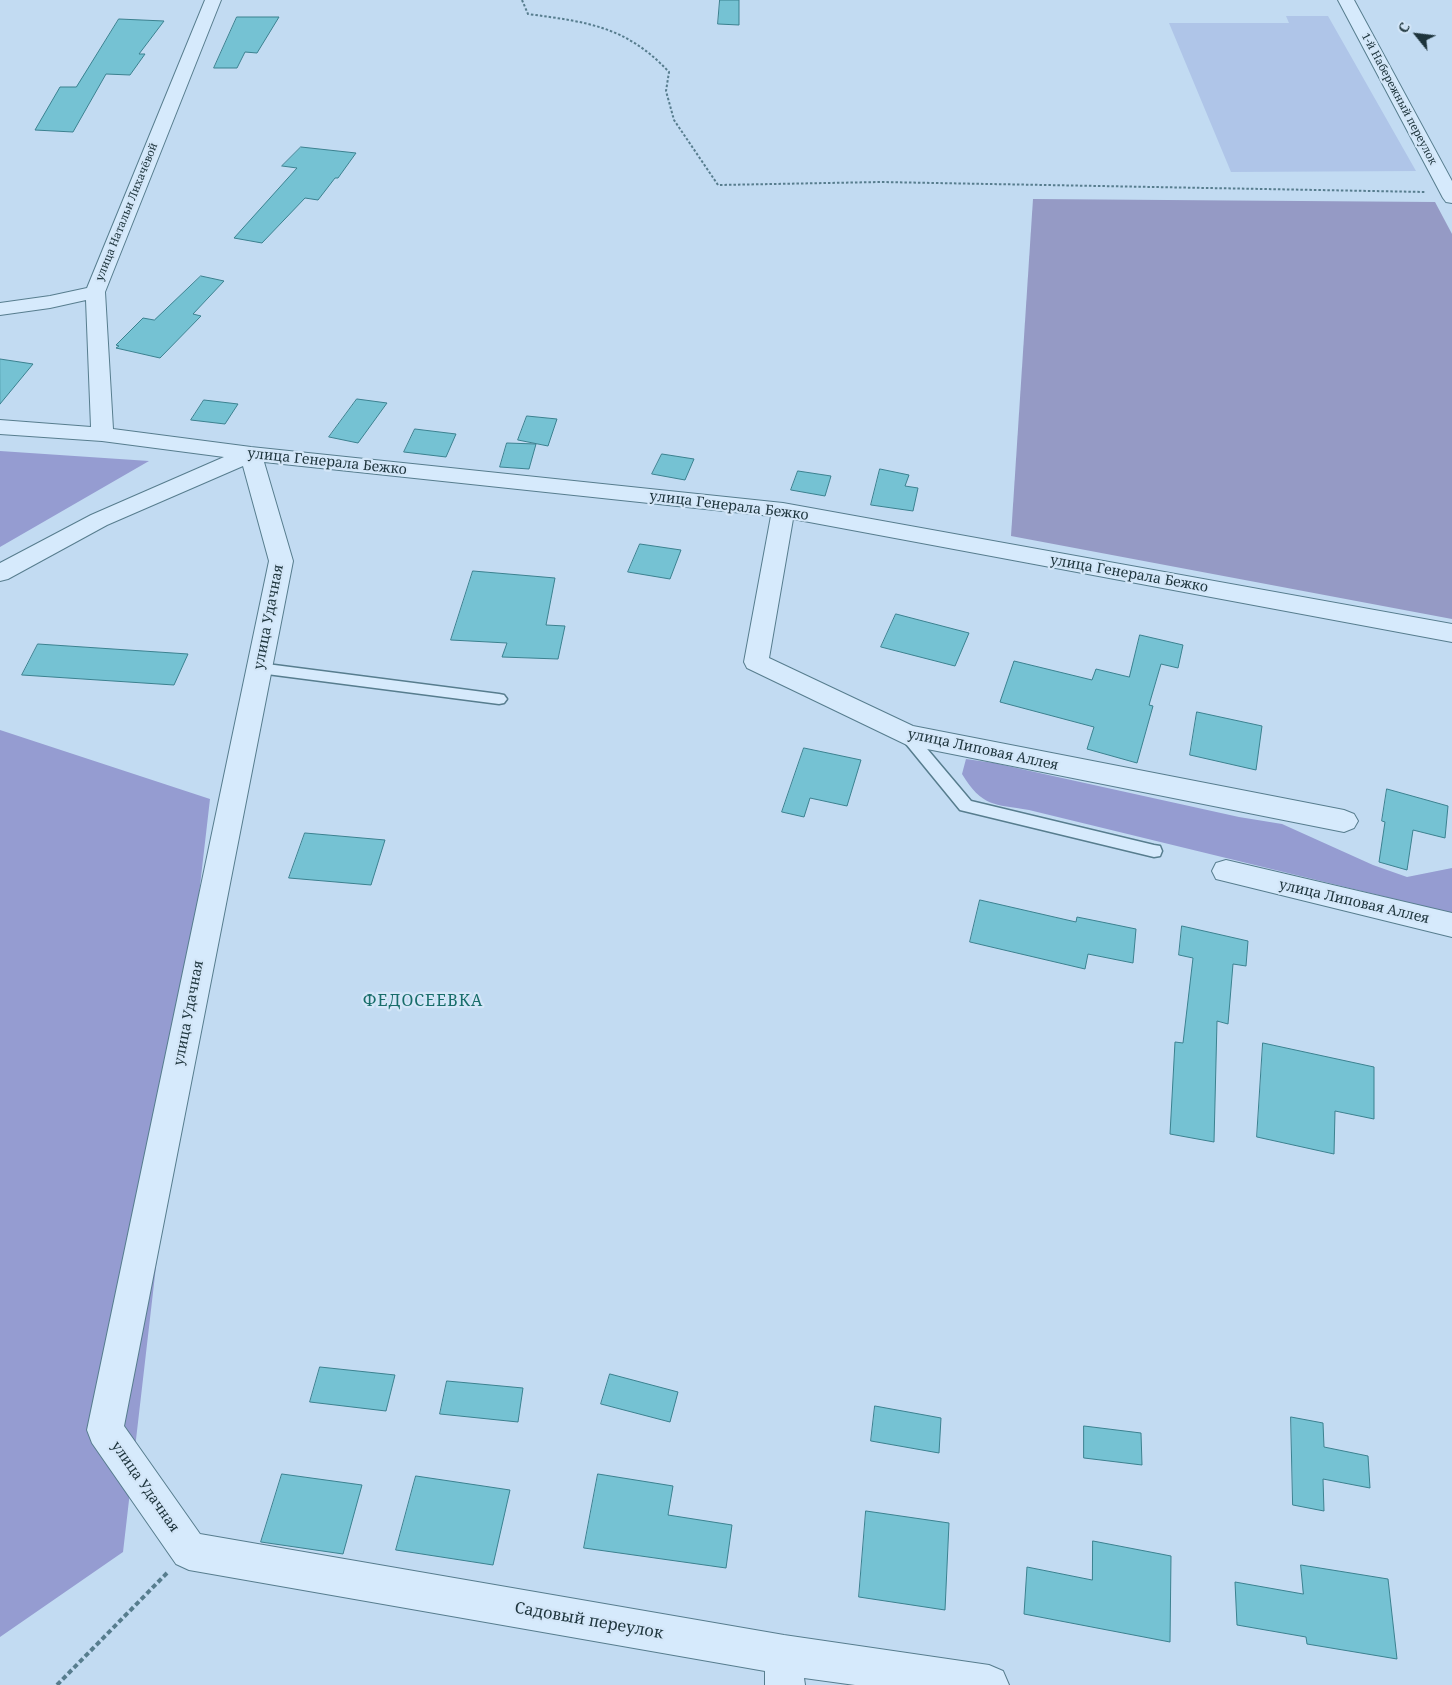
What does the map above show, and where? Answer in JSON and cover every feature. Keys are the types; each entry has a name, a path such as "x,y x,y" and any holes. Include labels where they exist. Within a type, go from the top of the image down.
{"street":[{"name":"улица Натальи Лихачёвой","path":"102,434 95,292 213,0"},
{"name":"1-й Набережный переулок","path":"1346,0 1450,196"},
{"path":"0,308 50,302 95,292"},
{"name":"улица Генерала Бежко","path":"0,426 102,434 251,454 783,510 1452,633"},
{"path":"0,573 98,520 251,454"},
{"name":"улица Удачная","path":"189,1551 105,1430 281,561 251,454"},
{"name":"улица Липовая Аллея","path":"783,510 756,662 907,736 1344,821"},
{"name":"улица Липовая Аллея","path":"1226,871 1452,925"},
{"name":"Садовый переулок","path":"189,1551 785,1670 989,1685"}],"lane":[{"path":"259,668 499,699"},
{"path":"907,736 966,806 1154,850"}],"path":[{"path":"522,0 528,14 584,22 621,32 656,56 669,72 666,91 674,120 718,185 881,182 1450,196"},
{"path":"57,1685 189,1551"}],"shaded area":[{"path":"1286,16 1328,16 1416,171 1231,172 1169,23 1289,23"},
{"path":"1033,199 1435,202 1452,234 1452,619 1011,536"},
{"path":"0,451 149,461 0,547"},
{"path":"0,730 210,799 123,1552 0,1637"},
{"path":"966,759 994,763 1239,817 1282,824 1373,865 1407,877 1452,868 1452,913 1029,810 998,805 983,798 969,785 962,774"}],"building":[{"path":"720,0 739,0 739,25 718,24"},
{"path":"237,17 279,17 257,53 245,52 237,68 214,68"},
{"path":"119,19 164,21 139,54 145,54 130,75 106,74 73,132 35,130 60,87 76,87"},
{"path":"301,147 356,153 338,178 335,178 318,200 305,198 262,243 234,238 297,168 282,166"},
{"path":"201,276 224,281 193,314 201,316 160,358 116,348 119,346 116,345 143,318 154,320"},
{"path":"0,359 33,364 0,404"},
{"path":"357,399 387,403 358,443 329,437"},
{"path":"204,400 238,404 225,424 191,420"},
{"path":"527,416 557,419 548,446 518,440"},
{"path":"415,429 456,434 446,457 404,452"},
{"path":"507,443 536,444 529,469 500,467"},
{"path":"662,454 694,459 685,480 652,474"},
{"path":"880,469 909,475 905,486 918,488 913,511 871,505"},
{"path":"798,471 831,476 825,496 791,490"},
{"path":"640,544 681,550 670,579 628,572"},
{"path":"473,571 555,578 546,625 565,626 558,659 502,657 507,643 451,640"},
{"path":"896,614 969,633 955,666 881,647"},
{"path":"1140,635 1183,645 1178,668 1161,664 1149,705 1153,706 1137,763 1087,749 1094,727 1000,702 1014,661 1092,680 1096,669 1129,677"},
{"path":"38,644 188,654 174,685 22,675"},
{"path":"1197,712 1262,726 1256,770 1190,755"},
{"path":"804,748 861,760 847,806 810,798 804,817 782,812"},
{"path":"1387,789 1448,806 1445,838 1413,830 1407,870 1379,862 1385,822 1382,821"},
{"path":"305,833 385,840 371,885 289,878"},
{"path":"980,900 1076,922 1077,917 1136,929 1133,963 1088,954 1085,969 970,942"},
{"path":"1182,926 1248,941 1246,966 1233,964 1228,1024 1217,1021 1214,1142 1170,1134 1175,1042 1183,1043 1193,958 1179,955"},
{"path":"1263,1043 1374,1067 1374,1119 1335,1111 1334,1154 1257,1137"},
{"path":"320,1367 395,1375 386,1411 310,1402"},
{"path":"610,1374 678,1392 670,1422 601,1404"},
{"path":"447,1381 523,1388 518,1422 440,1414"},
{"path":"875,1406 941,1418 939,1453 871,1441"},
{"path":"1291,1417 1323,1423 1324,1447 1368,1456 1370,1488 1323,1479 1324,1511 1293,1505"},
{"path":"1084,1426 1141,1433 1142,1465 1084,1458"},
{"path":"282,1474 362,1485 343,1554 261,1542"},
{"path":"598,1474 673,1486 668,1515 732,1525 726,1568 584,1548"},
{"path":"416,1476 510,1490 493,1565 396,1550"},
{"path":"866,1511 949,1523 945,1610 859,1597"},
{"path":"1093,1541 1171,1556 1170,1642 1024,1614 1027,1567 1092,1580"},
{"path":"1301,1565 1388,1579 1397,1659 1307,1644 1306,1637 1237,1625 1235,1582 1303,1594"}],"district":[{"name":"ФЕДОСЕЕВКА","path":"423,1001"}]}
